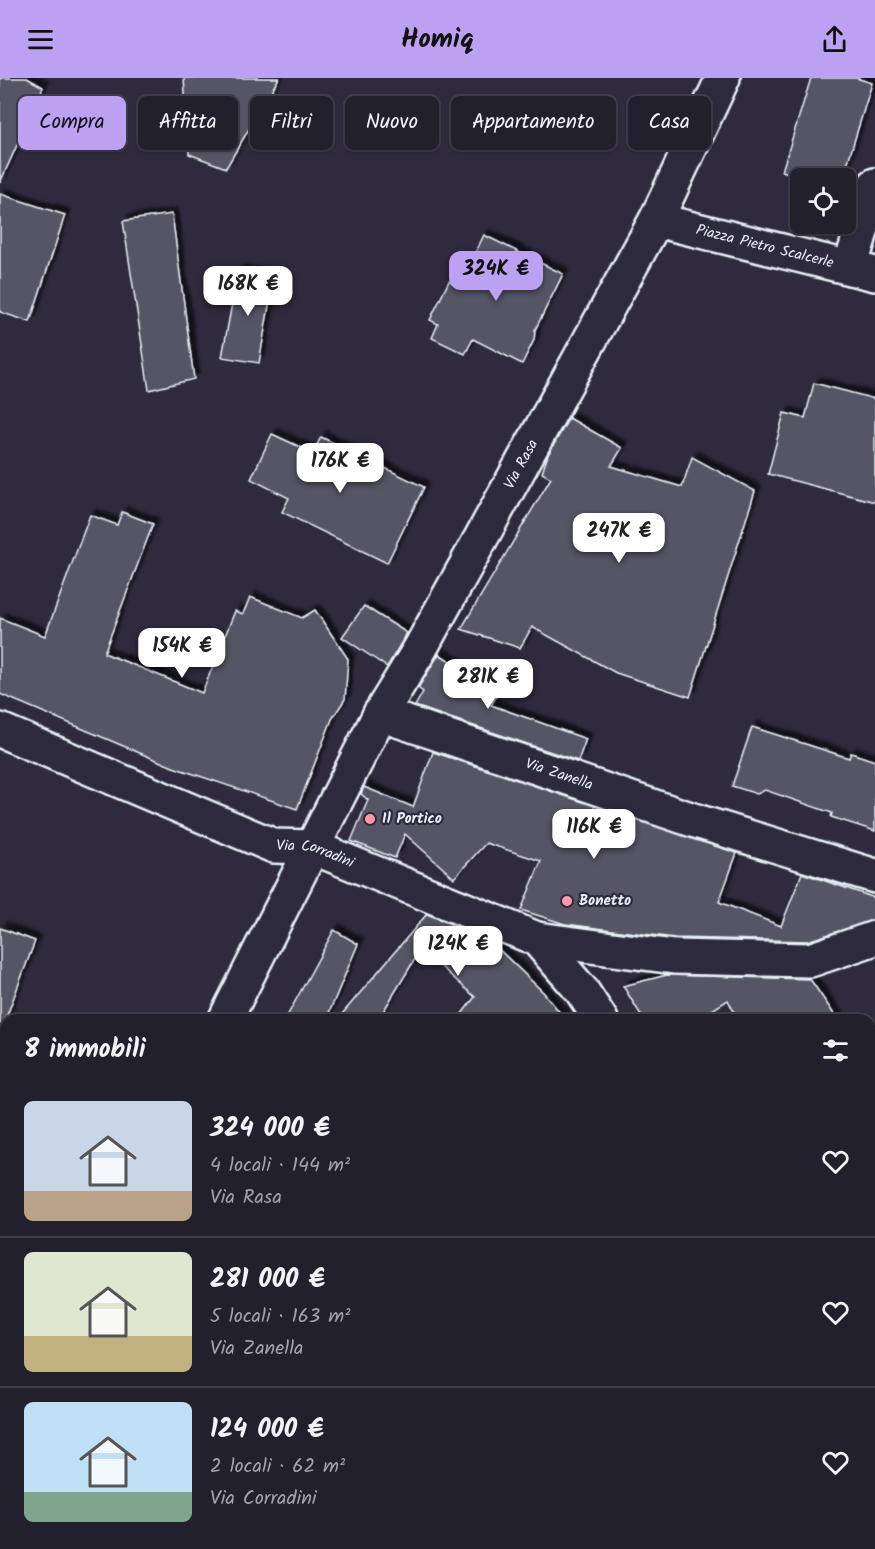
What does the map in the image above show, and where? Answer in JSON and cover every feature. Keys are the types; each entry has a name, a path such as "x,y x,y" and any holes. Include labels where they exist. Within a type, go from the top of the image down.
{"street":[{"name":"Via Rasa","path":"228,1014 380,714 420,649 656,220 723,78"},
{"path":"862,271 875,185"},
{"name":"Piazza Pietro Scalcerle","path":"656,220 862,271"},
{"name":"Via Zanella","path":"380,714 696,821 875,876"},
{"name":"Via Corradini","path":"0,730 274,846 312,847 537,939 582,991 597,1014"},
{"path":"537,939 674,957 810,960 875,938"}],"building":[{"path":"0,78 27,78 43,87 39,96 18,96 18,143 0,183"},
{"path":"184,78 279,78 268,96 250,96 250,127 238,148 238,96 185,96"},
{"path":"811,78 856,78 872,83 846,168 790,168 790,173 782,171"},
{"path":"189,150 237,150 226,168 189,154"},
{"path":"0,194 65,215 30,322 0,312"},
{"path":"172,214 194,379 149,390 123,221"},
{"path":"484,235 563,274 535,330 534,340 522,364 473,339 465,354 432,338 438,324 430,320 449,281 459,286"},
{"path":"238,271 274,277 259,363 222,357"},
{"path":"814,383 875,399 875,502 768,474 784,413 805,418"},
{"path":"569,418 622,448 611,466 682,487 692,457 755,491 690,697 616,673 532,627 520,648 461,629 551,478 542,473 548,455"},
{"path":"272,434 313,453 321,437 424,487 387,563 282,512 289,498 251,479"},
{"path":"122,512 153,524 104,653 202,693 235,611 243,614 250,597 302,618 315,610 348,659 345,699 332,719 297,809 173,767 0,694 0,618 45,636 90,515 117,525"},
{"path":"364,606 407,633 387,667 342,637"},
{"path":"439,654 499,692 491,705 586,739 578,761 415,706 423,692 418,688"},
{"path":"752,727 849,758 851,753 875,761 875,831 831,817 832,813 765,790 757,794 732,786"},
{"path":"433,752 737,853 719,902 781,926 802,873 875,898 875,920 807,941 675,938 565,924 521,910 541,861 486,843 454,878 405,834 395,858 351,841 368,800 361,794 364,787 413,807"},
{"path":"427,914 489,940 544,993 561,1014 462,1014 475,997 421,949 382,1014 342,1014"},
{"path":"0,928 35,941 8,1014 0,1014"},
{"path":"334,930 358,944 329,1014 288,1014"},
{"path":"667,975 810,979 834,1014 735,1014 728,1000 706,1014 640,1014 623,986"}],"place":[{"name":"Il Portico","path":"370,819"},
{"name":"Bonetto","path":"567,901"}]}
